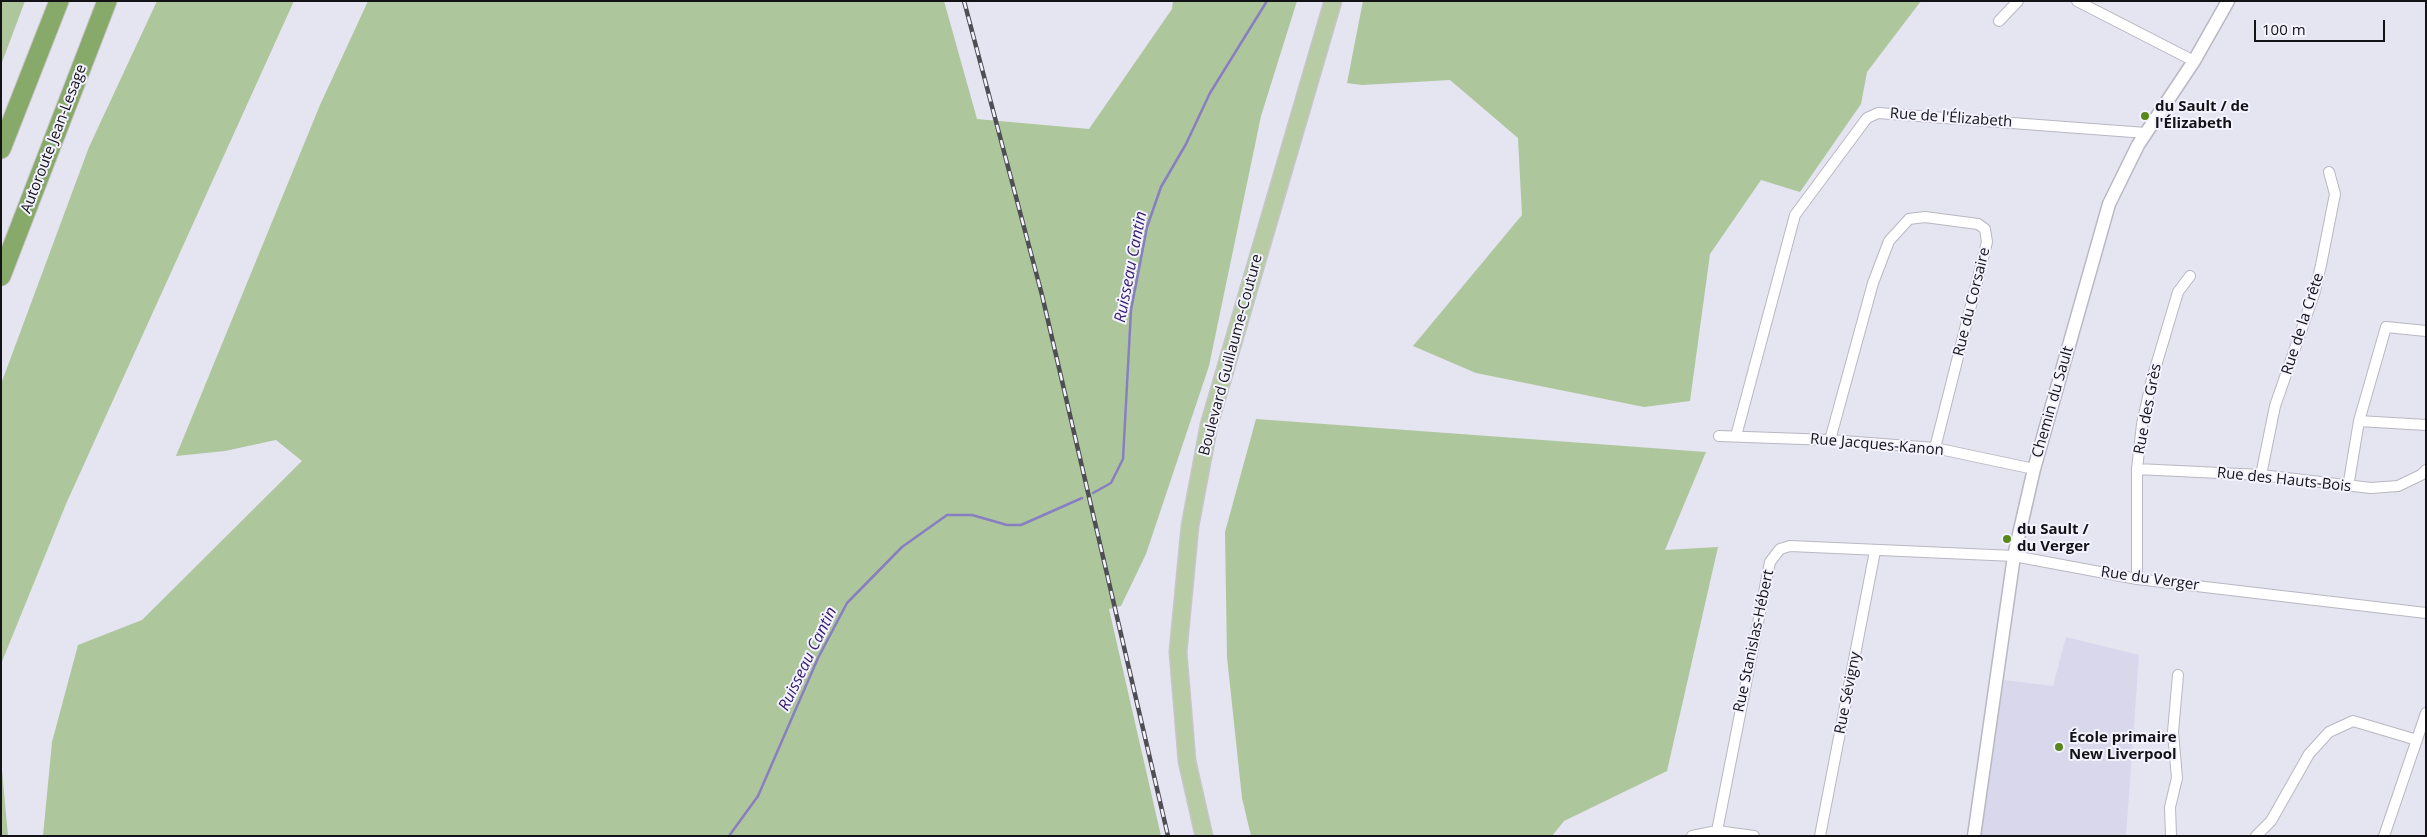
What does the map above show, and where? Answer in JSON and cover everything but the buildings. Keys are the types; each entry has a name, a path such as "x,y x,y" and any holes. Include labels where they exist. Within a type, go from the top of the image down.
{"highway":[{"path":"1,149 59,1"},
{"name":"Autoroute Jean-Lesage","path":"1,276 107,1"}],"main road":[{"name":"Boulevard Guillaume-Couture","path":"1204,836 1186,761 1178,652 1190,526 1209,425 1333,1"}],"street":[{"path":"1999,22 2018,1"},
{"path":"2077,1 2194,61"},
{"name":"Chemin du Sault","path":"1974,836 2014,556 2034,468 2109,204 2146,133 2194,61 2228,1"},
{"name":"Rue de l'Élizabeth","path":"1736,436 1795,215 1867,118 1878,112 2146,133"},
{"name":"Rue de la Crête","path":"2261,475 2275,406 2322,266 2335,194 2330,172"},
{"name":"Rue du Corsaire","path":"1830,440 1873,283 1889,241 1909,219 1925,217 1978,224 1986,229 1987,242 1935,448"},
{"name":"Rue des Grès","path":"2138,579 2137,469 2142,424 2152,380 2178,292 2190,276"},
{"path":"2348,487 2359,422 2386,327 2426,331"},
{"path":"2359,422 2426,425"},
{"name":"Rue Jacques-Kanon","path":"1719,436 1830,440 1935,448 2034,468"},
{"name":"Rue des Hauts-Bois","path":"2137,469 2261,475 2348,487 2398,486 2426,470"},
{"name":"Rue Stanislas-Hébert","path":"1717,830 1770,562 1780,549 1790,546 1875,551"},
{"name":"Rue du Verger","path":"1875,551 2014,556 2138,579 2426,613"},
{"name":"Rue Sévigny","path":"1820,836 1875,551"},
{"path":"2171,836 2170,807 2177,778 2173,732 2178,675"},
{"path":"2384,836 2426,713"},
{"path":"2256,836 2271,821 2309,754 2329,732 2354,721 2417,740"},
{"path":"1692,836 1717,830 1754,836"}],"shaded area":[{"name":"École primaire New Liverpool","path":"2066,637 2139,655 2126,836 1974,836 1995,679 2053,686"}],"green space":[{"path":"1,1 25,1 1,65"},
{"path":"157,1 294,1 66,504 1,664 1,384 89,147"},
{"path":"368,1 944,1 977,119 1089,129 1172,9 1173,1 1297,1 1261,116 1209,366 1146,554 1121,606 1109,609 1161,836 43,836 52,742 78,645 142,620 302,461 276,440 225,451 176,456 320,105"},
{"path":"1363,1 1921,1 1867,72 1861,104 1800,192 1761,180 1710,254 1690,401 1644,407 1476,373 1413,346 1522,215 1518,138 1450,80 1362,85 1347,83"},
{"path":"1256,419 1706,452 1665,550 1718,547 1667,771 1564,821 1552,836 1251,836 1242,798 1227,657 1225,532"},
{"path":"1,759 8,836 1,836"}],"waterway":[{"name":"Ruisseau Cantin","path":"1093,493 1111,483 1123,459 1131,310 1147,227 1161,187 1186,144 1210,93 1267,1"},
{"name":"Ruisseau Cantin","path":"729,836 758,796 818,658 847,603 902,547 947,515 972,515 1007,525 1021,525 1082,498"}],"railway":[{"path":"964,1 1042,295 1168,836"}],"place":[{"name":"du Sault / de l'Élizabeth","path":"2145,116"},
{"name":"du Sault / du Verger","path":"2007,539"},
{"name":"École primaire New Liverpool","path":"2059,747"}]}
